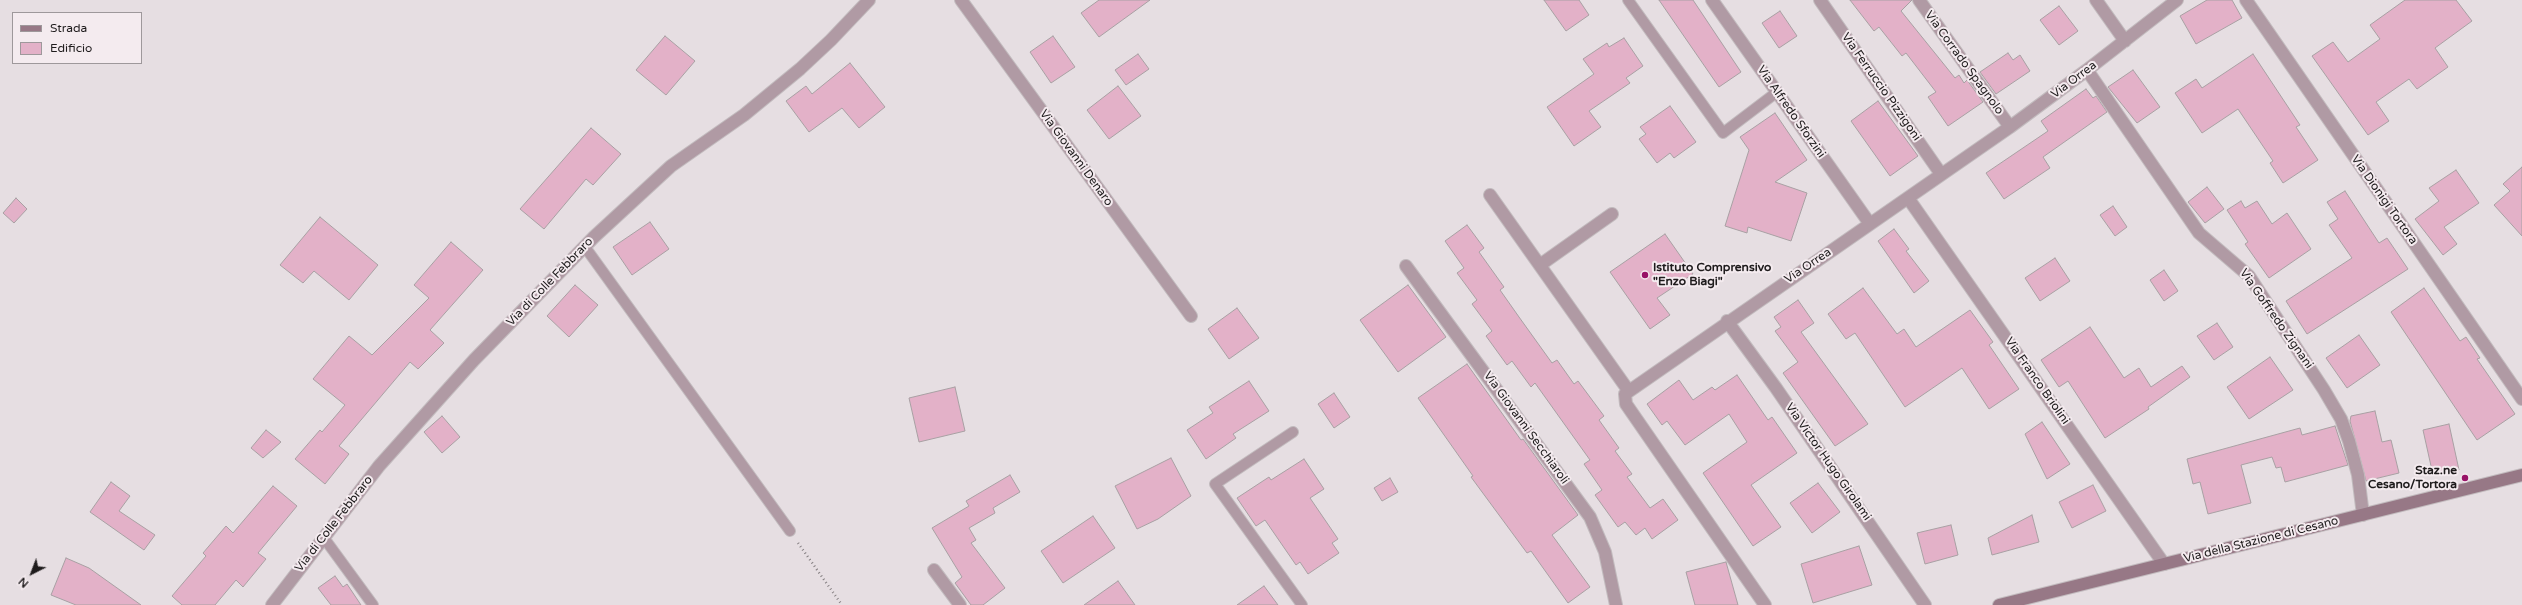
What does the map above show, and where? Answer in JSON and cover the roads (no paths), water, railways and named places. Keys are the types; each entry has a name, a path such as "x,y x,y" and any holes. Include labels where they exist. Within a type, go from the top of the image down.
{"street":[{"name":"Via di Colle Febbraro","path":"272,605 384,460 474,360 585,246 671,166 744,115 800,69 831,40 869,0"},
{"name":"Via Giovanni Denaro","path":"961,0 1191,316"},
{"name":"Via Alfredo Sforzini","path":"1712,0 1870,224"},
{"name":"Via Ferruccio Pizzigoni","path":"1820,0 1941,174"},
{"name":"Via Corrado Spagnolo","path":"1919,0 2010,127"},
{"path":"2096,0 2125,41"},
{"name":"Via Orrea","path":"1628,390 2010,127 2088,70 2177,0"},
{"name":"Via Dionigi Tortora","path":"2246,0 2522,399"},
{"name":"Via Goffredo Zignani","path":"2088,70 2199,233 2249,276 2324,390 2341,419 2349,441 2358,475 2363,515"},
{"path":"1490,196 1628,390 1624,397 1626,404 1765,605"},
{"name":"Via Franco Briolini","path":"1908,198 2164,564"},
{"path":"1540,265 1612,214"},
{"name":"Via Giovanni Secchiaroli","path":"1406,266 1590,517 1605,552 1616,605"},
{"name":"Via Victor Hugo Girolami","path":"1727,321 1776,388 1925,605"},
{"name":"Via della Stazione di Cesano","path":"1999,605 2522,475"},
{"path":"934,570 960,605"}],"lane":[{"path":"1628,0 1723,133 1777,92"},
{"path":"585,246 790,531"},
{"path":"1294,432 1215,484 1302,605"},
{"path":"324,538 373,605"}],"place":[{"name":"Istituto Comprensivo \"Enzo Biagi\"","path":"1645,275"},
{"name":"Staz.ne Cesano/Tortora","path":"2465,478"}]}
